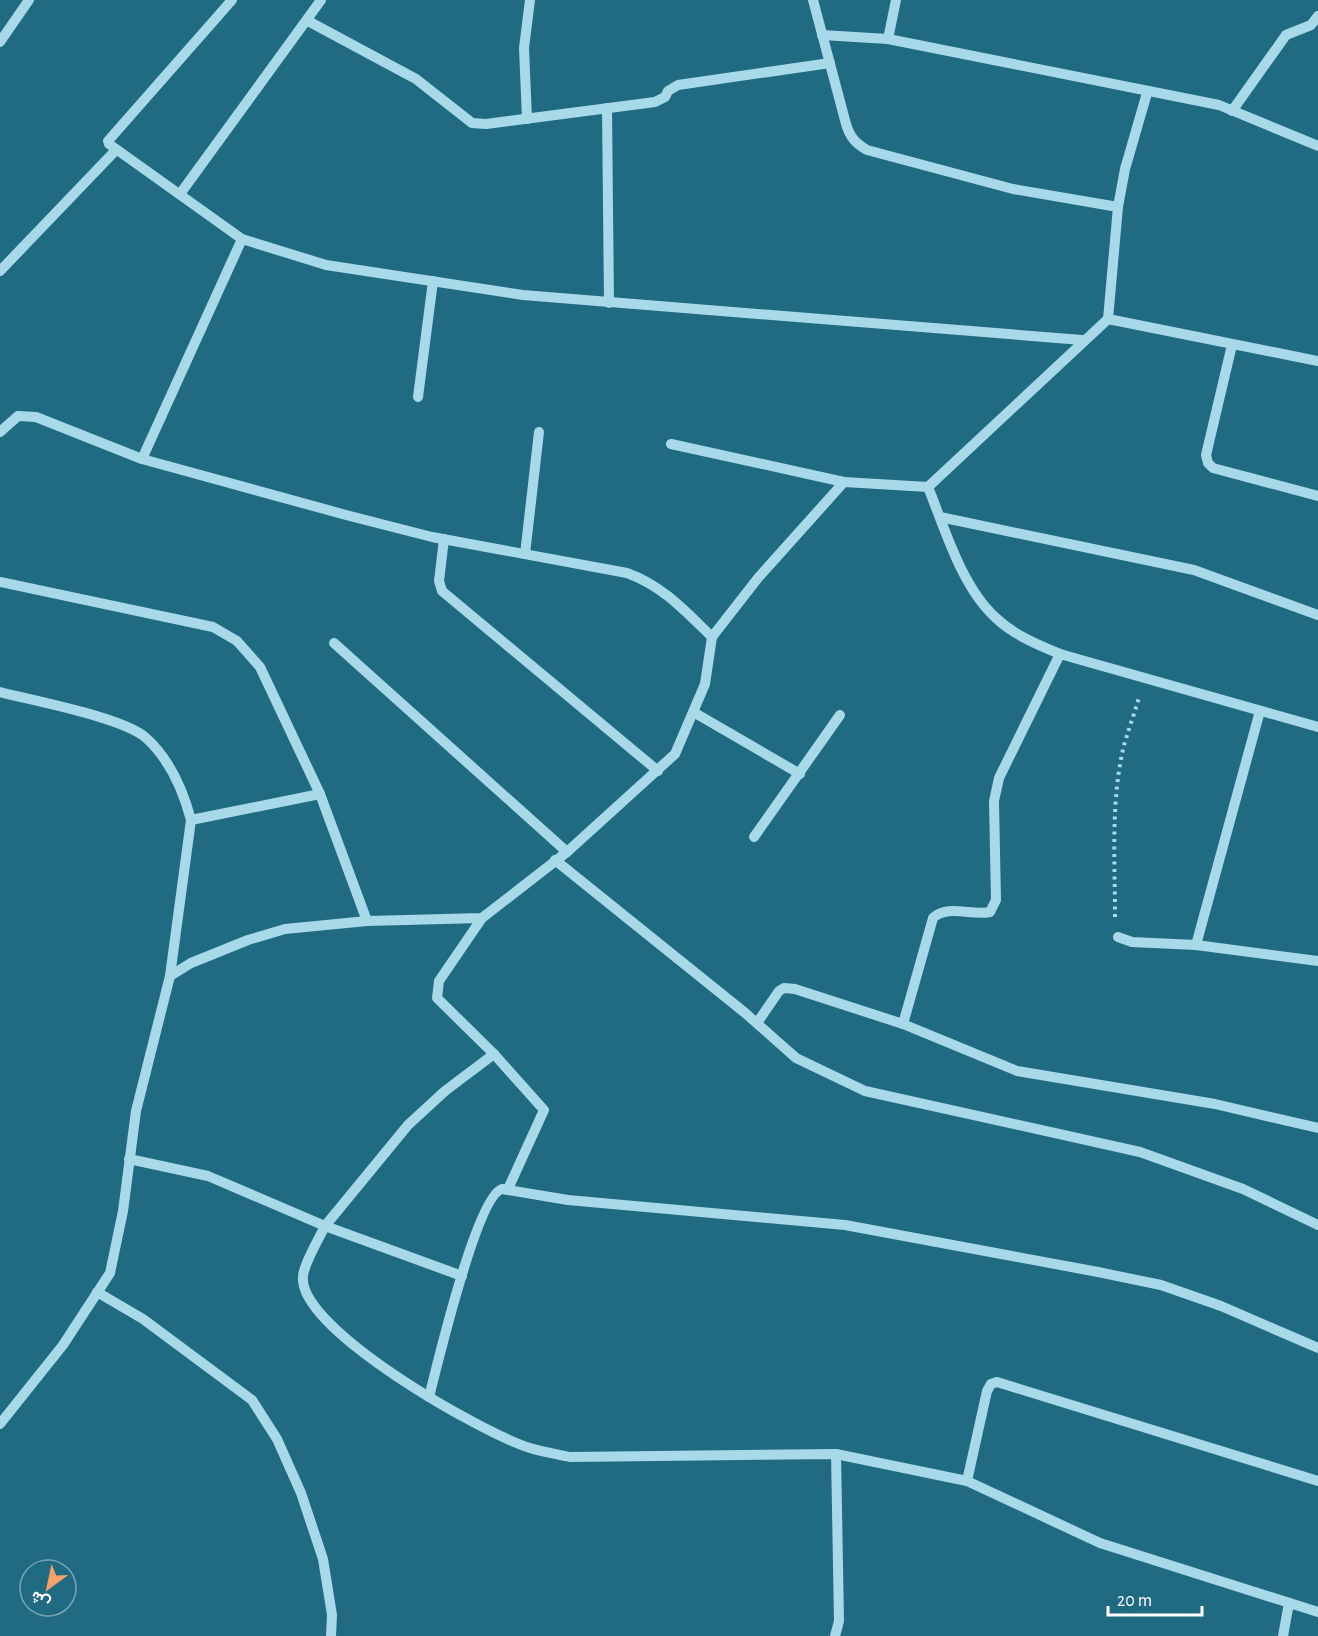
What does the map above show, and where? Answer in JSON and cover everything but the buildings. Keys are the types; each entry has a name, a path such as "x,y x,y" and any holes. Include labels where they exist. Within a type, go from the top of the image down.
{"street":[{"path":"0,42 29,0"},
{"path":"232,0 110,138 109,144 242,239 326,265 523,295 1082,340"},
{"path":"180,194 308,21 321,0"},
{"path":"527,119 524,48 530,0"},
{"path":"813,0 850,137 867,150 1013,189 1118,207"},
{"path":"888,39 896,0"},
{"path":"1232,111 1286,35 1311,25 1318,16"},
{"path":"308,21 416,79 472,123 527,119 661,100 672,87 678,85 830,63"},
{"path":"822,35 888,39 1147,93 1219,105 1318,146"},
{"path":"671,444 844,482 928,487 1082,340 1108,319 1118,207 1125,169 1147,93"},
{"path":"607,108 609,303"},
{"path":"0,271 116,150"},
{"path":"142,459 242,239"},
{"path":"418,397 433,281"},
{"path":"1108,319 1318,361"},
{"path":"1232,345 1206,455 1208,463 1213,468 1318,496"},
{"path":"0,432 18,416 36,417 142,459 444,539 602,568 649,581 712,637"},
{"path":"525,554 539,432"},
{"path":"508,1189 544,1110 494,1054 437,998 436,990 439,981 482,918 567,852 675,754 695,713 705,684 712,637 758,578 844,482"},
{"path":"928,487 972,591 996,619 1029,641 1060,654 1318,727"},
{"path":"940,517 1194,570 1318,615"},
{"path":"444,539 439,581 442,591 658,771"},
{"path":"0,582 213,627 237,641 260,667 320,794 368,921"},
{"path":"334,643 567,852"},
{"path":"903,1024 933,918 943,911 983,914 990,912 994,907 994,801 999,778 1060,654"},
{"path":"0,692 104,719 143,735 162,755 184,796 191,820 170,976 136,1111 110,1273 63,1345 0,1424"},
{"path":"1196,945 1260,711"},
{"path":"695,713 800,774"},
{"path":"754,837 840,715"},
{"path":"191,820 320,794"},
{"path":"555,860 757,1023 772,1040 796,1058 865,1091 1140,1152 1243,1189 1318,1225"},
{"path":"170,976 191,963 257,937 285,929 368,921 482,918"},
{"path":"1118,937 1132,942 1196,945 1318,961"},
{"path":"757,1023 784,988 795,989 903,1024 1017,1071 1215,1104 1318,1128"},
{"path":"494,1054 445,1091 408,1125 325,1226 303,1276 308,1298 323,1320 396,1378 529,1448 570,1457 836,1454 967,1481 1100,1543 1318,1612"},
{"path":"129,1159 208,1176 298,1212 325,1226 462,1276"},
{"path":"429,1397 447,1323 480,1222 493,1194 497,1190 508,1189 568,1200 846,1225 1098,1272 1181,1292 1221,1306 1318,1348"},
{"path":"98,1292 143,1319 252,1400 277,1439 302,1493 323,1559 332,1615 331,1636"},
{"path":"967,1481 987,1391 991,1384 997,1382 1318,1481"},
{"path":"835,1636 839,1621 836,1454"},
{"path":"1282,1636 1289,1603"}],"path":[{"path":"1118,937 1115,930 1114,823 1118,781 1122,753 1145,679"}]}
